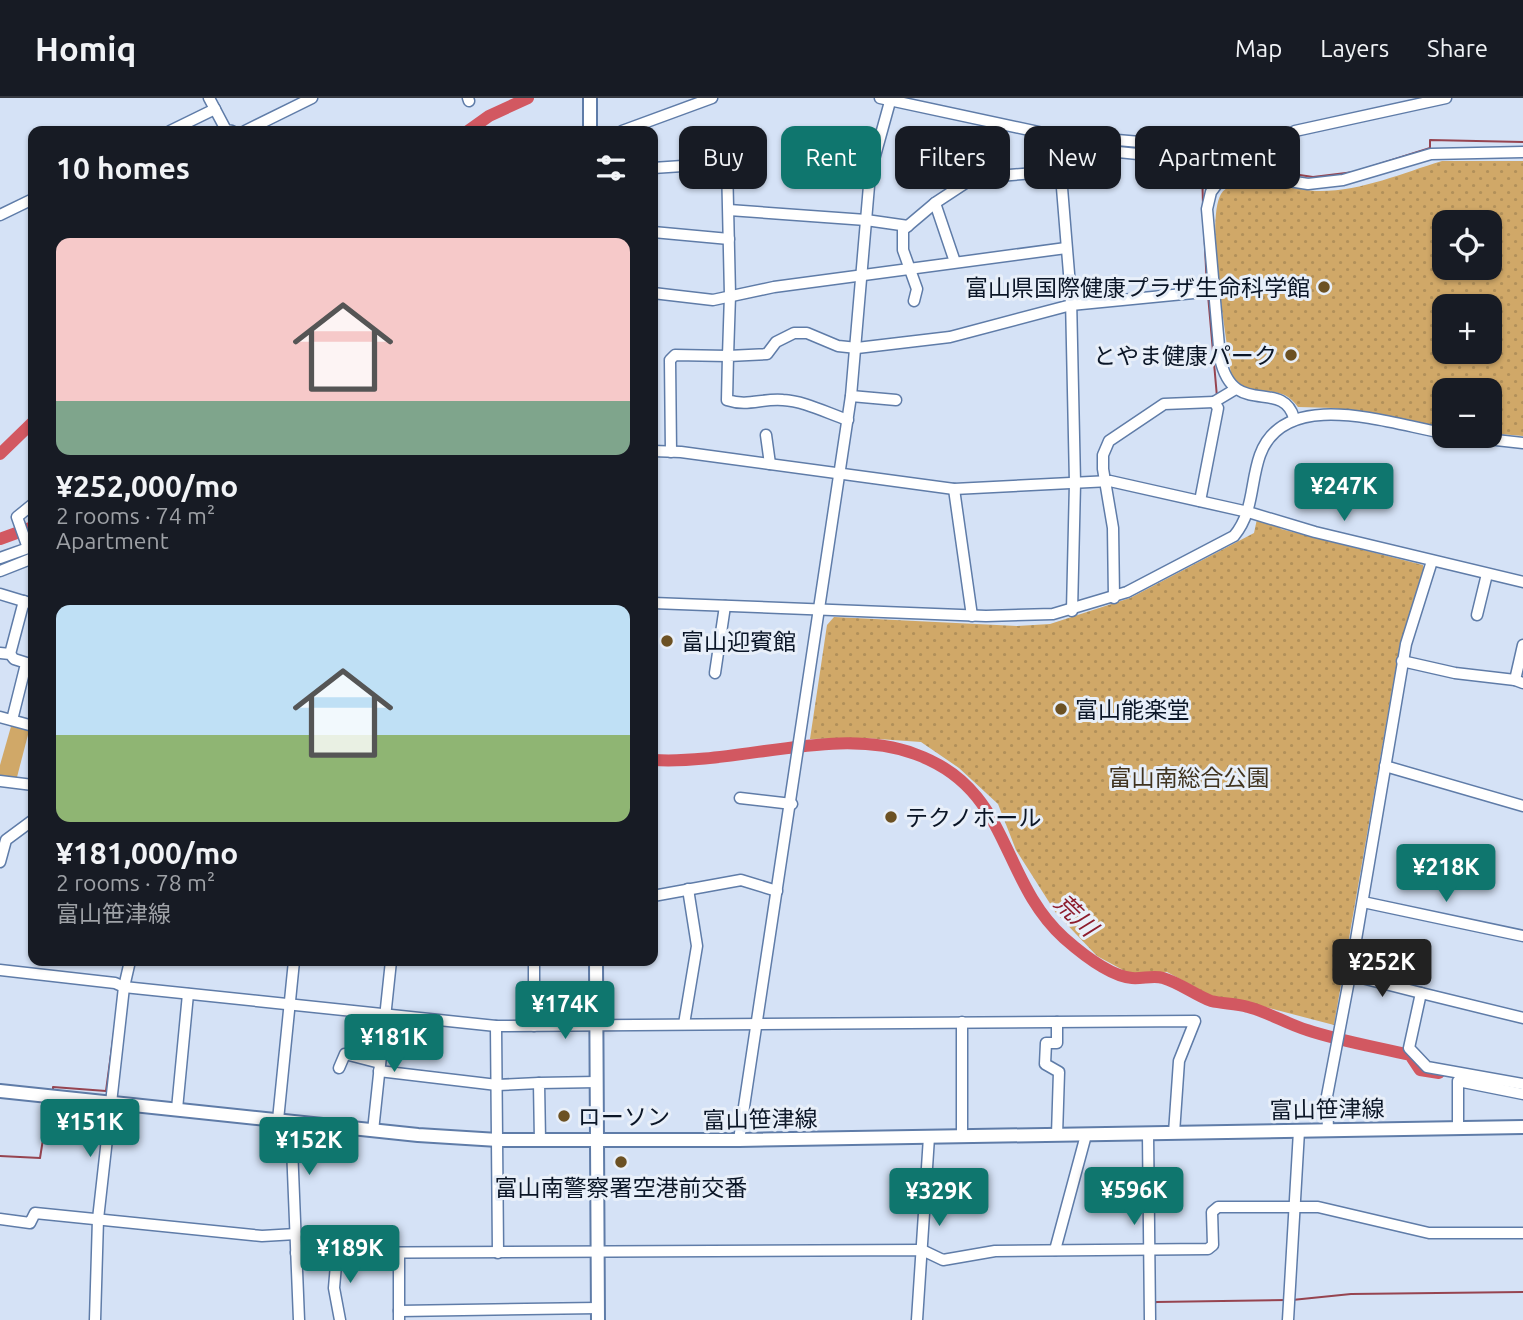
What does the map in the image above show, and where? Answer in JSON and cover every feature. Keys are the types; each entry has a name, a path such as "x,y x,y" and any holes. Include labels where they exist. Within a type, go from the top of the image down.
{"main road":[{"path":"590,98 590,126"},
{"path":"596,966 598,1314"},
{"name":"富山笹津線","path":"0,1091 373,1131 540,1141 1523,1127"}],"street":[{"path":"209,98 224,126"},
{"path":"255,126 312,98"},
{"path":"633,126 712,98"},
{"path":"740,1140 848,420 857,348 870,174 887,99 1048,134 1163,144 1281,165 1285,138 1295,131 1446,98"},
{"path":"180,126 215,109"},
{"path":"647,126 654,117"},
{"path":"1300,183 1343,180 1431,154 1523,152"},
{"path":"658,168 727,163 730,295 727,400 742,405 778,399 792,401 848,420"},
{"path":"914,301 917,289 903,250 903,230 935,203 973,178 1024,174"},
{"path":"1061,189 1071,305 1074,483 1072,611"},
{"path":"1213,189 1207,209 1221,363 1226,379 1234,390 1281,401 1290,408 1294,418"},
{"path":"0,215 28,201"},
{"path":"935,203 955,262"},
{"path":"729,209 908,226"},
{"path":"658,232 729,239"},
{"path":"658,294 713,299 774,286 1066,248"},
{"path":"671,452 670,360 675,355 767,354 776,342 794,333 807,333 838,346 857,348 950,337 1071,305 1214,291"},
{"path":"1114,598 1112,528 1103,455 1109,441 1164,404 1214,402 1234,390"},
{"path":"851,396 896,400"},
{"path":"1200,501 1218,408 1214,402"},
{"path":"658,603 972,616 1024,616 1072,611 1114,598 1226,541 1241,527 1248,512 1264,446 1280,425 1294,418 1334,414 1432,431"},
{"path":"766,435 770,464"},
{"path":"1502,441 1523,443"},
{"path":"658,451 954,489 1106,481 1248,512 1523,582"},
{"path":"954,489 972,616"},
{"path":"0,558 28,548 17,517 28,508"},
{"path":"0,571 28,560"},
{"path":"1328,1131 1327,1096 1363,902 1402,661 1432,561"},
{"path":"1477,615 1487,574"},
{"path":"0,594 28,602 5,654 28,663"},
{"path":"715,673 725,606"},
{"path":"1402,661 1455,673 1519,682 1523,645"},
{"path":"12,720 28,670"},
{"path":"0,717 28,725"},
{"path":"1385,766 1523,806"},
{"path":"0,781 28,784"},
{"path":"740,798 792,804"},
{"path":"0,862 6,839 28,824"},
{"path":"658,895 741,880 777,891"},
{"path":"684,1024 697,946 688,889"},
{"path":"1363,902 1523,936"},
{"path":"95,1320 98,1219 124,987 129,966"},
{"path":"293,966 285,1121 296,1234 299,1320"},
{"path":"373,1131 390,966"},
{"path":"534,966 534,1026"},
{"path":"0,970 115,983 124,987 496,1026 1195,1021 1179,1061 1174,1133"},
{"path":"1350,975 1523,1018"},
{"path":"1421,993 1409,1048 1418,1060 1427,1067 1523,1084"},
{"path":"177,1110 188,994"},
{"path":"1057,1135 1059,1072 1045,1064 1046,1043 1057,1043 1058,1022"},
{"path":"962,1023 962,1136"},
{"path":"496,1026 498,1253"},
{"path":"339,1068 345,1054 379,1067 497,1085 597,1082"},
{"path":"1458,1128 1458,1081 1523,1094"},
{"path":"539,1083 540,1141"},
{"path":"1288,1320 1299,1131"},
{"path":"1149,1133 1150,1320"},
{"path":"1055,1250 1086,1135"},
{"path":"917,1320 929,1137"},
{"path":"296,1253 922,1250 943,1260 995,1251 1208,1249 1213,1245 1212,1212 1218,1207 1318,1207 1429,1233 1523,1233"},
{"path":"0,1219 30,1223 35,1213 262,1236 296,1234"},
{"path":"337,1253 334,1288 340,1320"},
{"path":"399,1253 399,1316 598,1314"}],"green space":[{"path":"1442,161 1523,161 1523,436 1502,434 1502,378 1432,378 1432,426 1334,408 1298,407 1285,395 1243,386 1231,374 1216,254 1215,229 1221,194 1227,189 1333,190 1381,181"},
{"name":"富山南総合公園","path":"1257,519 1276,523 1281,529 1423,565 1424,570 1400,644 1334,1025 1261,1006 1215,998 1167,972 1134,976 1097,956 1056,913 1016,850 998,804 959,768 921,742 864,738 810,739 827,625 834,617 1017,626 1050,624 1130,598 1254,533"},
{"path":"12,723 28,727 16,781 0,777 0,765"}],"waterway":[{"path":"475,126 489,116 528,98"},
{"path":"1300,175 1313,177 1354,172 1430,148 1430,140 1523,142"},
{"path":"1203,189 1203,205"},
{"path":"1204,225 1207,289"},
{"path":"1208,295 1217,397"},
{"path":"0,454 28,427"},
{"name":"荒川","path":"0,539 28,529"},
{"name":"荒川","path":"658,760 685,760 820,744 853,743 885,746 915,754 946,769 970,789 987,812 1043,915 1064,938 1096,963 1123,976 1163,978 1211,1001 1255,1009 1320,1034 1410,1055 1420,1070 1439,1073"},
{"path":"53,1090 53,1087 106,1091 117,1010"},
{"path":"0,1156 40,1158 49,1102"},
{"path":"1292,1300 1351,1294 1523,1292"},
{"path":"1154,1305 1156,1302 1287,1300"}],"place":[{"name":"富山県国際健康プラザ生命科学館","path":"1324,287"},
{"name":"とやま健康パーク","path":"1291,355"},
{"name":"富山迎賓館","path":"667,641"},
{"name":"富山能楽堂","path":"1061,709"},
{"name":"テクノホール","path":"891,817"},
{"name":"ローソン","path":"564,1116"},
{"name":"富山南警察署空港前交番","path":"621,1162"}]}
